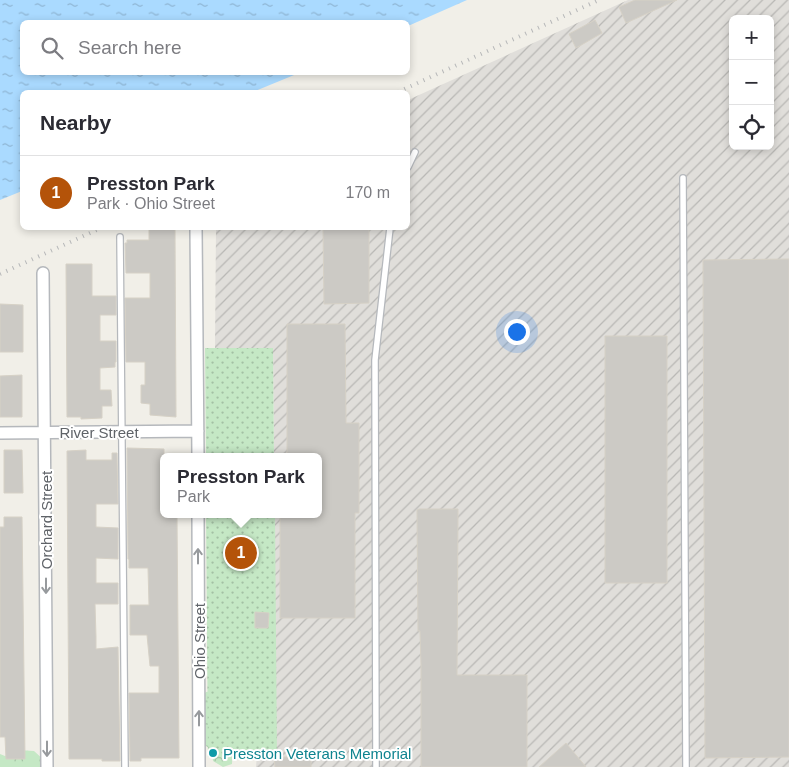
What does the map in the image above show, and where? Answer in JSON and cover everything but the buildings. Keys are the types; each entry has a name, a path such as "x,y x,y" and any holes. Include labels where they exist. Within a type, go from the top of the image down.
{"street":[{"path":"196,230 198,453"},
{"name":"Orchard Street","path":"43,273 47,767"},
{"name":"River Street","path":"0,433 198,431"},
{"name":"Ohio Street","path":"198,518 199,767"}],"lane":[{"path":"410,163 415,152"},
{"path":"683,178 686,767"},
{"path":"376,767 375,360 390,230"},
{"path":"120,237 125,767"}],"shaded area":[{"path":"628,0 789,0 789,767 256,767 275,518 322,518 322,453 274,453 273,349 215,348 216,230 410,230 410,99"}],"green space":[{"path":"205,348 273,348 274,453 206,453"},
{"path":"206,518 275,518 277,757 208,757"},
{"path":"214,691 233,745 232,764 223,767 213,761 212,750 200,742 200,700 206,692"},
{"path":"18,750 34,751 45,761 45,767 0,767 0,754 5,756"}],"water":[{"path":"0,0 467,0 410,25 410,20 20,20 20,75 294,75 258,90 20,90 20,192 0,200"}],"railway":[{"path":"402,90 599,0"},
{"path":"0,274 97,230"}],"place":[{"name":"Presston Park","path":"241,553"},
{"name":"Presston Veterans Memorial","path":"213,753"}]}
